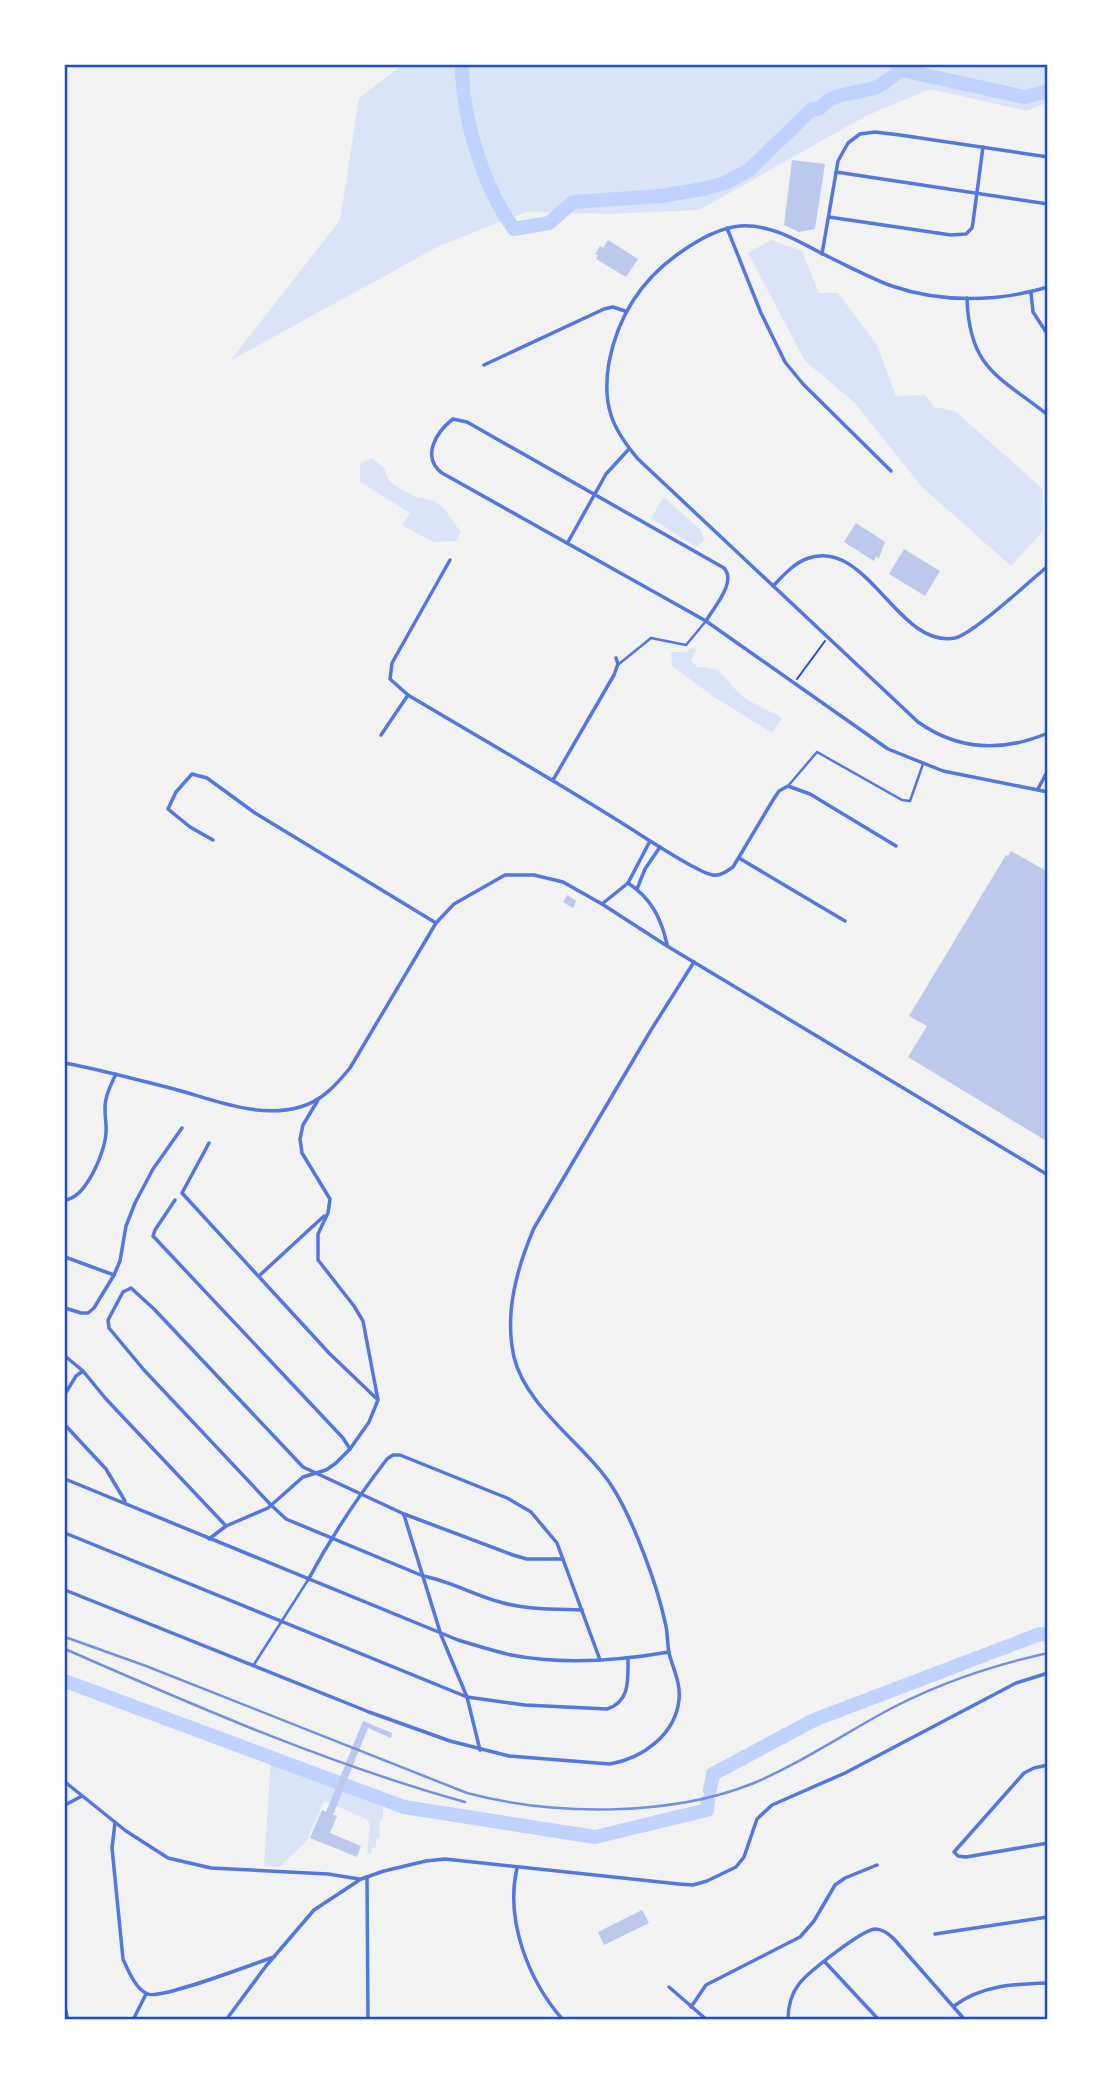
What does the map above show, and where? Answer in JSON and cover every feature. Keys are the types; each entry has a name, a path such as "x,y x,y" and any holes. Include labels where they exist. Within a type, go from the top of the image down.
{"street":[{"path":"822,254 840,155 848,143 860,134 867,132 900,135 1048,157"},
{"path":"829,217 966,234 972,228 983,147"},
{"path":"835,172 1048,204"},
{"path":"1048,288 1031,293 967,298 906,290 877,280 792,238 767,229 742,226 727,228 699,240 670,259 644,284 625,311 612,349 607,390 611,415 629,449 918,722 947,739 968,745 1009,746 1048,733"},
{"path":"727,228 761,313 785,362 803,384 891,471"},
{"path":"1031,293 1033,312 1048,335"},
{"path":"967,298 972,339 983,362 1048,415"},
{"path":"484,365 604,309 613,307 625,311"},
{"path":"617,667 651,638 686,645 706,621 728,584 728,571 475,426 457,419 449,422 431,450 434,464 449,477 706,621 870,738 943,771 1048,792"},
{"path":"568,542 611,467 629,449"},
{"path":"773,586 790,569 806,559 826,555 857,570 923,631 956,638 982,621 1048,566"},
{"path":"450,560 392,663 390,679 408,695 704,872 715,876 726,873 739,858 773,800 817,752 902,800 910,801 923,764"},
{"path":"552,780 614,675 616,658"},
{"path":"381,735 408,695"},
{"path":"1038,790 1048,770"},
{"path":"213,840 190,827 168,809 176,792 192,774 207,778 255,813 436,923"},
{"path":"786,787 810,794 896,846"},
{"path":"602,904 628,883 650,841"},
{"path":"637,889 645,869 660,847"},
{"path":"739,858 845,922"},
{"path":"65,1063 244,1108 283,1111 302,1107 319,1100 334,1088 350,1068 436,923 454,904 505,874 548,877 602,904 667,946 1048,1175"},
{"path":"628,883 637,889 660,918 667,946"},
{"path":"65,1590 369,1712 480,1750 509,1756 610,1764 641,1754 668,1729 675,1717 679,1688 669,1653 665,1621 645,1559 614,1489 599,1469 567,1437 524,1380 514,1359 511,1310 523,1255 544,1209 694,962"},
{"path":"65,1200 73,1198 81,1191 99,1161 106,1135 105,1101 117,1074"},
{"path":"209,1539 226,1526 271,1505 303,1477 336,1463 350,1449 372,1416 378,1400 363,1321 318,1260 318,1234 328,1213 329,1197 303,1153 300,1139 303,1125 319,1100"},
{"path":"65,1308 88,1313 94,1308 120,1261 126,1226 135,1203 153,1168 182,1128"},
{"path":"209,1143 182,1193 329,1353 378,1400"},
{"path":"175,1200 153,1236 350,1449"},
{"path":"260,1275 328,1213"},
{"path":"65,1257 114,1275"},
{"path":"563,1559 527,1559 404,1514 315,1474 291,1455 131,1288 126,1289 108,1320 109,1328 144,1370 286,1518 423,1576 502,1603 582,1610"},
{"path":"65,1356 83,1371 226,1526"},
{"path":"65,1394 76,1376 83,1371"},
{"path":"65,1425 106,1469 126,1503"},
{"path":"253,1666 360,1494 393,1455 410,1458 507,1498 531,1512 546,1526 557,1543 600,1660"},
{"path":"65,1479 441,1635 512,1655 600,1660 669,1653"},
{"path":"404,1514 441,1635 467,1697 480,1750"},
{"path":"65,1533 467,1697 525,1705 607,1709 616,1707 622,1700 628,1680 628,1659"},
{"path":"226,2020 314,1910 361,1879 405,1865 445,1859 679,1884 693,1885 707,1881 736,1867 744,1857 757,1819 772,1805 845,1773 1016,1683 1048,1673"},
{"path":"1048,1765 1034,1768 1018,1779 954,1852 958,1856 966,1857 1048,1843"},
{"path":"65,1782 115,1824 160,1854 188,1864 211,1868 328,1874 361,1879"},
{"path":"65,1805 82,1796"},
{"path":"115,1824 112,1848 123,1959 146,1993 150,1996 176,1990 275,1957"},
{"path":"691,2007 706,1985 800,1937 814,1921 835,1885 877,1865"},
{"path":"517,1868 513,1896 523,1953 541,1988 563,2020"},
{"path":"368,1877 368,2020"},
{"path":"934,1934 1048,1917"},
{"path":"788,2020 789,2003 799,1983 863,1932 879,1929 894,1939 965,2020"},
{"path":"825,1962 878,2020"},
{"path":"954,2006 978,1992 995,1987 1048,1983"},
{"path":"670,1987 707,2020"},
{"path":"133,2020 146,1993"},
{"path":"65,2008 68,2020"}],"path":[{"path":"794,682 828,638"}],"shaded area":[{"path":"402,65 1048,65 1048,102 1027,111 930,89 866,116 699,210 609,214 526,212 439,246 230,361 340,220 359,98"},
{"path":"771,240 802,251 819,293 838,293 877,345 896,396 925,395 934,407 955,411 1042,488 1043,531 1011,566 922,487 854,402 805,361 748,253"},
{"path":"372,458 385,469 386,475 397,486 417,498 432,500 443,508 461,532 456,541 433,542 402,525 410,513 360,482 360,464"},
{"path":"664,497 701,530 704,541 696,547 651,518"},
{"path":"692,647 696,650 691,660 697,667 717,671 743,696 782,718 772,733 711,695 672,666 671,652 686,652"},
{"path":"271,1759 380,1804 383,1820 380,1821 379,1839 376,1839 376,1847 372,1848 371,1854 367,1853 370,1825 367,1819 324,1801 306,1842 279,1867 264,1866"}],"building":[{"path":"792,160 825,164 815,229 799,232 784,225"},
{"path":"608,240 638,259 626,277 596,259 598,255 595,254 600,246 603,248"},
{"path":"856,523 885,542 879,558 876,556 874,561 844,542"},
{"path":"904,549 940,571 925,596 889,574"},
{"path":"1011,851 1048,872 1048,1142 908,1057 927,1026 909,1016 1006,855"},
{"path":"567,895 576,901 573,908 563,902"},
{"path":"363,1721 392,1733 391,1738 368,1728 333,1815 337,1816 330,1833 361,1846 357,1857 310,1838 322,1810 326,1812"},
{"path":"642,1910 649,1923 604,1945 598,1932"}],"waterway":[{"path":"462,65 466,107 476,151 493,193 514,229 549,223 573,202 661,196 725,183 749,170 812,109 819,109 839,96 877,87 901,70 1025,97 1048,91"},
{"path":"710,1790 713,1774 814,1720 1040,1634 1048,1635"},
{"path":"65,1681 404,1807 595,1837 707,1810 708,1801"}],"railway":[{"path":"65,1637 146,1666 467,1793 501,1801 573,1809 649,1807 721,1794 786,1768 920,1694 983,1670 1048,1653"},
{"path":"65,1649 313,1752 465,1802"}]}
